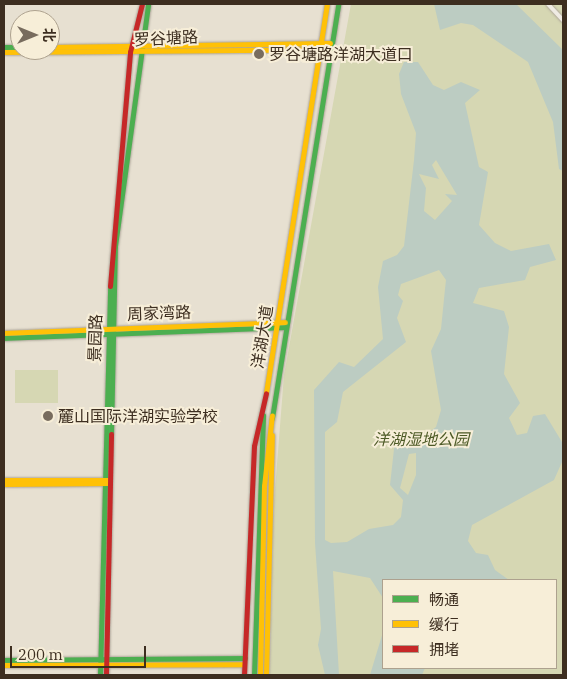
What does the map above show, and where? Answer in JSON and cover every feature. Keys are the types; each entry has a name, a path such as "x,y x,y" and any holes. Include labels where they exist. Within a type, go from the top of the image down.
{"main road":[{"name":"景园路","path":"106,675 104,662 113,335 110,328 111,246 130,52 142,4"},
{"name":"景园路","path":"109,482 107,335 110,328 116,236 148,4"},
{"name":"洋湖大道","path":"244,675 250,492 254,446 263,415 317,46 328,4"},
{"name":"洋湖大道","path":"266,675 272,415 329,46 338,4"},
{"name":"罗谷塘路","path":"60,47 132,45 141,47 329,46"},
{"name":"罗谷塘路","path":"4,52 130,52 141,47"},
{"name":"周家湾路","path":"4,338 113,335 285,324"},
{"name":"周家湾路","path":"4,333 110,328 277,325"},
{"path":"254,675 263,415"},
{"path":"260,675 261,486 272,415"},
{"path":"4,482 109,482"},
{"path":"4,660 104,662"},
{"path":"4,665 244,661"},
{"name":"景园路","path":"100,675 104,662"}],"street":[{"path":"548,4 563,20"}],"green space":[{"name":"洋湖湿地公园","path":"351,4 563,4 563,675 270,675 273,515 284,375"},
{"path":"15,370 58,370 58,403 15,403"}],"shaded area":[{"path":"434,4 516,4 563,50 563,171 559,169 553,122 528,62 473,25 461,23 440,30"},
{"path":"404,62 418,62 433,85 444,90 461,82 480,90 465,103 479,167 488,172 479,225 495,243 511,251 549,244 556,260 530,267 525,280 479,288 473,303 504,311 509,327 504,374 520,403 509,418 517,435 527,433 533,416 545,414 562,442 562,462 554,480 472,525 468,541 476,553 488,555 495,570 508,579 382,579 382,596 370,578 333,571 339,675 325,675 318,645 321,629 315,543 314,390 339,362 354,367 383,339 378,287 383,261 397,255 404,246 416,133 401,94 399,74","holes":["436,160 457,195 445,194 452,201 435,220 424,211 426,188 419,174 439,179 432,165","439,270 446,280 441,329 431,351 441,410 436,427 424,436 395,440 390,485 403,500 401,517 393,525 369,529 347,542 331,543 325,540 325,432 337,422 343,392 406,342 397,318 403,301 398,295 401,284","416,453 416,475 408,495 400,488 409,454"]},
{"path":"382,635 382,669 425,669 422,675 370,675"}],"traffic: fast":[{"path":"111,434 115,246 148,4"},
{"path":"272,418 338,4"},
{"path":"4,47 10,47"},
{"path":"100,675 110,286"},
{"path":"4,338 285,327"},
{"path":"254,675 263,415"},
{"path":"4,660 245,658"}],"traffic: slow":[{"path":"266,393 327,4"},
{"path":"60,47 330,43"},
{"path":"4,52 329,49"},
{"path":"4,333 285,322"},
{"path":"260,675 264,486 272,415"},
{"path":"266,675 272,435"},
{"path":"4,480 109,480"},
{"path":"4,484 108,483"},
{"path":"4,665 244,664"}],"traffic: jam":[{"path":"110,286 130,52 142,4"},
{"path":"244,675 254,446 266,393"},
{"path":"106,675 111,434"}],"place":[{"name":"罗谷塘路洋湖大道口","path":"259,54"},
{"name":"麓山国际洋湖实验学校","path":"48,416"}]}
